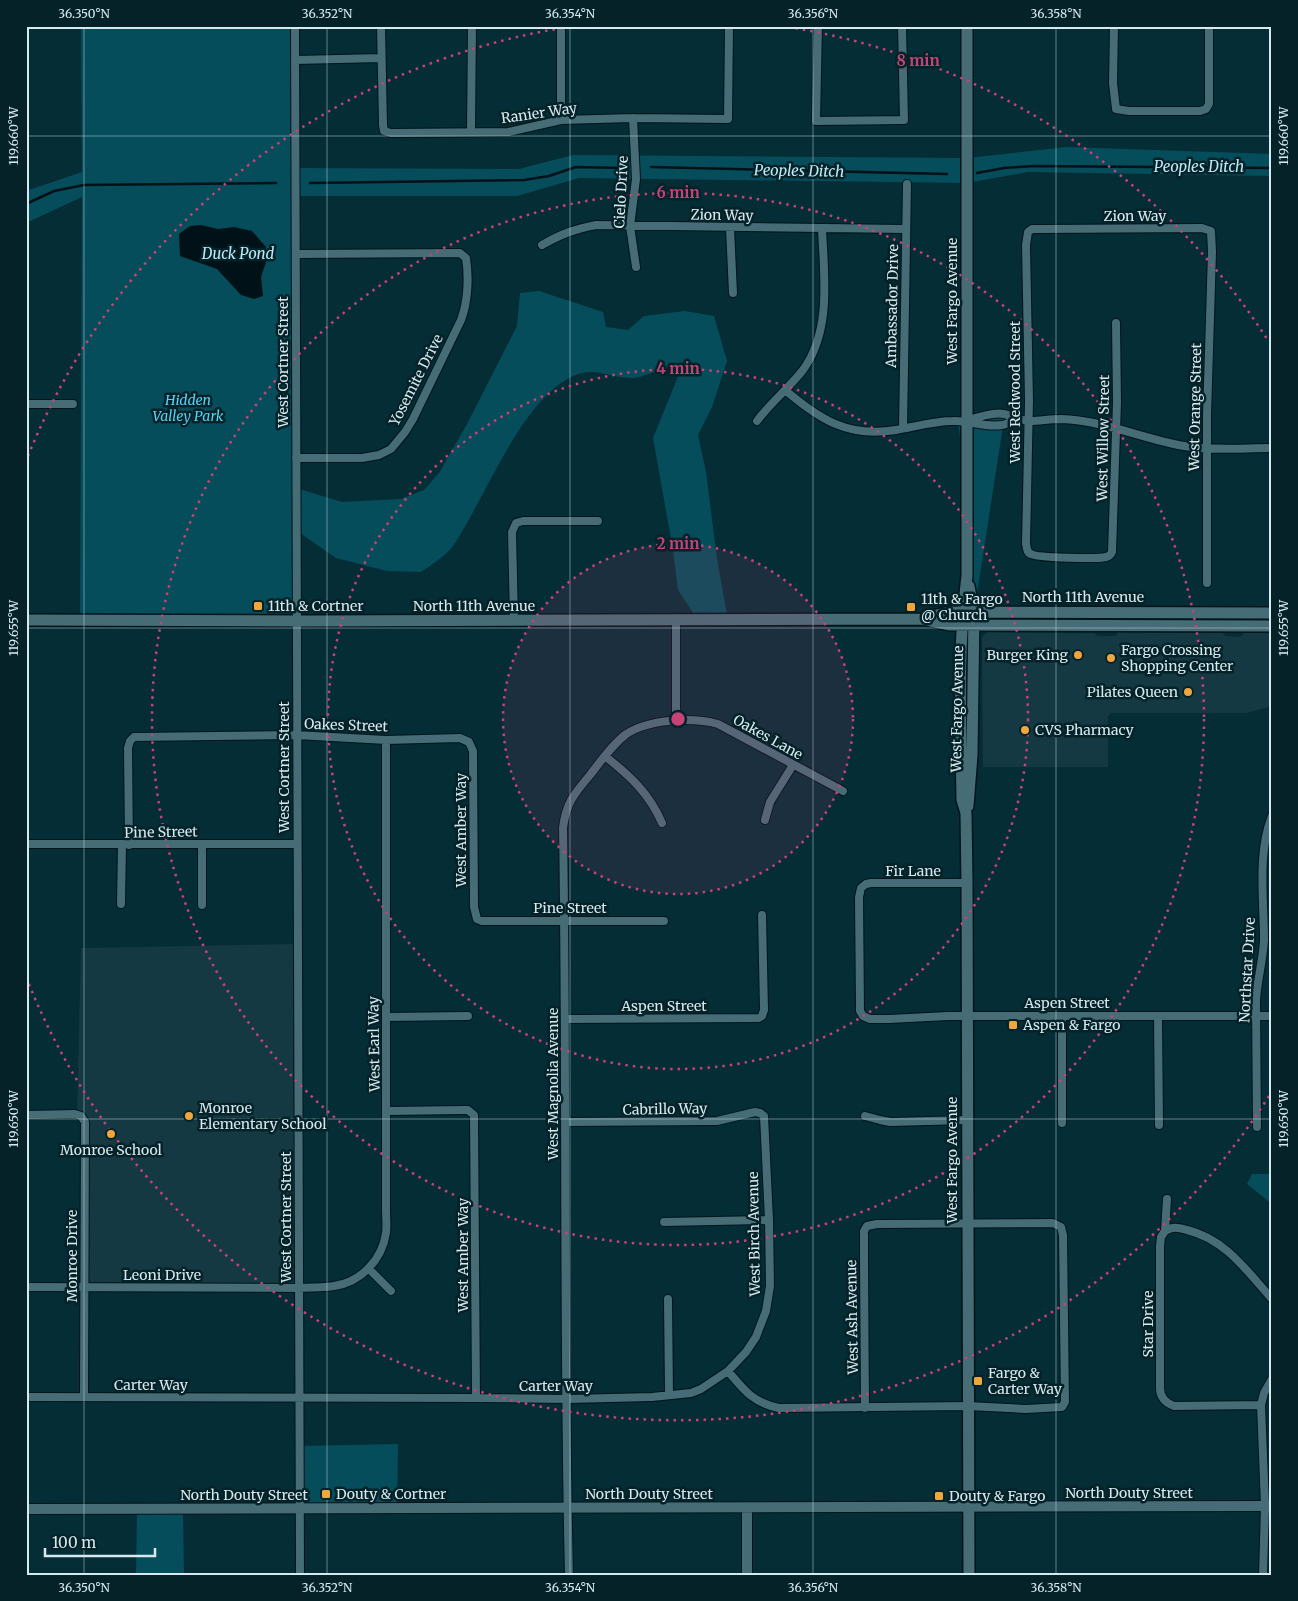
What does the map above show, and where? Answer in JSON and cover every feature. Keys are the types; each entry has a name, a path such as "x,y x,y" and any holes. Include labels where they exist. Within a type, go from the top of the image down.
{"main road":[{"name":"West Fargo Avenue","path":"966,813 962,800 961,763 967,576 967,26"},
{"name":"North 11th Avenue","path":"26,620 514,621 922,619 949,612 966,617 1185,612 1272,613"},
{"name":"North 11th Avenue","path":"1105,626 1120,616 1172,616 1185,612"},
{"name":"West Fargo Avenue","path":"966,617 974,625 972,761 969,802 966,813 969,1575"},
{"name":"North 11th Avenue","path":"974,625 1272,626"}],"street":[{"name":"West Cortner Street","path":"295,26 296,844 300,1575"},
{"path":"295,60 381,58 382,26"},
{"path":"471,131 472,26"},
{"path":"561,26 561,120"},
{"name":"Ranier Way","path":"381,58 382,125 384,131 391,133 508,132 561,120 633,118 728,119 728,26"},
{"path":"818,26 816,121 904,120 902,26"},
{"path":"1114,26 1113,83 1116,109 1129,111 1200,111 1206,109 1209,104 1209,26"},
{"name":"Cielo Drive","path":"633,118 636,179 630,226 636,267"},
{"name":"Ambassador Drive","path":"903,428 907,184"},
{"name":"Zion Way","path":"542,245 576,228 596,225 906,229"},
{"path":"730,228 733,293"},
{"name":"Zion Way","path":"1030,230 1040,228 1202,228 1210,231"},
{"path":"757,421 802,371 812,356 821,332 823,307 822,229"},
{"name":"West Redwood Street","path":"1030,230 1026,245 1029,421 1026,544 1029,554 1039,556 1106,557 1111,554"},
{"name":"West Orange Street","path":"1207,583 1208,357 1212,252 1210,231"},
{"name":"Yosemite Drive","path":"296,254 460,253 464,255 467,263 465,309 463,315 413,419 394,446 379,455 362,458 296,458"},
{"name":"West Willow Street","path":"1111,554 1116,428 1116,323"},
{"path":"785,390 817,416 850,429 868,432 896,430 949,421 967,420 981,425 1003,425 1016,419 1029,421 1061,419 1116,428 1161,441 1207,449 1272,448"},
{"path":"26,404 73,404"},
{"path":"514,621 512,532 516,524 523,521 598,521"},
{"path":"676,620 676,720"},
{"name":"West Magnolia Avenue","path":"569,1575 565,813 569,803 614,746 634,730 650,724 676,720"},
{"name":"Oakes Lane","path":"676,720 718,724 843,791"},
{"name":"Oakes Street","path":"125,845 128,748 132,738 138,736 296,735 386,740 460,738 469,742"},
{"name":"West Earl Way","path":"369,1269 386,1234 386,740"},
{"name":"West Amber Way","path":"469,742 473,751 474,907 477,919"},
{"path":"605,756 632,777 648,798 662,823"},
{"path":"765,820 770,802 793,765"},
{"name":"Northstar Drive","path":"1257,1127 1257,986 1263,948 1264,854 1266,834 1272,816"},
{"name":"Pine Street","path":"26,844 296,844"},
{"path":"202,844 202,905"},
{"path":"121,904 125,845"},
{"name":"Fir Lane","path":"863,1016 860,1011 859,897 861,888 866,884 967,883"},
{"name":"Aspen Street","path":"566,1019 755,1019 762,1016 764,1010 762,914"},
{"name":"Pine Street","path":"477,919 482,921 664,921"},
{"path":"386,1017 468,1016"},
{"name":"Aspen Street","path":"863,1016 870,1019 889,1019 967,1016 1272,1016"},
{"path":"1062,1016 1062,1123"},
{"path":"1158,1017 1159,1125"},
{"name":"West Amber Way","path":"387,1111 463,1110 473,1112 475,1122 476,1398"},
{"name":"Cabrillo Way","path":"566,1122 717,1121 755,1112 762,1114"},
{"name":"Monroe Drive","path":"26,1115 75,1114 81,1116 85,1122 84,1397"},
{"name":"West Birch Avenue","path":"728,1371 746,1352 756,1337 766,1311 770,1286 765,1122 762,1114"},
{"path":"865,1116 890,1122 967,1120"},
{"name":"Star Drive","path":"1167,1199 1165,1231 1160,1246 1160,1392 1166,1402 1179,1406 1261,1405"},
{"path":"664,1222 768,1220"},
{"path":"728,1371 753,1398 768,1406 796,1409 968,1406 1026,1409 1059,1408 1064,1405 1063,1230 1054,1224 967,1222"},
{"name":"West Ash Avenue","path":"866,1408 864,1231 867,1226 877,1224 946,1224 967,1222"},
{"path":"1165,1231 1176,1227 1199,1233 1226,1248 1272,1300"},
{"path":"298,1288 334,1286 354,1279 369,1269 391,1291"},
{"name":"Leoni Drive","path":"26,1287 298,1288"},
{"path":"668,1299 669,1395"},
{"name":"Carter Way","path":"26,1398 298,1397 568,1399 652,1397 684,1394 701,1389 728,1371"},
{"path":"1263,1575 1269,1506 1261,1405 1264,1393 1272,1379"},
{"name":"North Douty Street","path":"26,1509 1269,1506"},
{"path":"747,1508 747,1575"}],"shaded area":[{"path":"987,632 1094,633 1098,636 1115,636 1118,632 1222,633 1226,636 1240,637 1244,633 1272,633 1272,706 1247,713 1111,713 1108,717 1108,767 983,767 982,638"},
{"name":"Monroe Elementary School","path":"297,944 298,1288 84,1287 85,1128 77,1114 81,948"}],"green space":[{"name":"Hidden Valley Park","path":"81,26 295,26 296,168 519,169 573,155 967,158 1067,147 1272,154 1272,176 1028,172 967,183 579,178 517,196 296,196 296,488 342,502 401,499 424,490 439,473 466,426 517,326 520,293 539,291 603,312 606,327 628,330 644,316 685,311 714,316 727,361 712,407 698,435 706,472 717,559 728,620 698,620 678,590 673,550 653,438 679,374 673,366 633,378 587,372 571,377 553,390 536,407 520,429 453,546 442,557 421,572 387,571 336,558 297,531 297,621 80,620 82,197 26,223 26,191 82,172"},
{"path":"1004,414 1016,419 1003,426 974,613 974,625 964,470 958,421 949,421 957,417"},
{"path":"1252,1174 1272,1174 1272,1204 1247,1184"},
{"path":"398,1444 397,1509 299,1509 299,1446"},
{"path":"137,1509 183,1509 184,1575 136,1575"}],"water":[{"name":"Duck Pond","path":"201,225 218,229 234,227 252,231 266,247 266,262 261,277 263,296 254,299 241,295 217,269 180,256 179,234 190,226"}],"waterway":[{"name":"Peoples Ditch","path":"977,173 1004,168 1033,166 1272,168"},
{"path":"310,183 524,180 549,176 576,167 621,168"},
{"name":"Peoples Ditch","path":"651,167 947,174"},
{"path":"26,204 54,191 84,185 276,183"}],"place":[{"name":"11th & Cortner","path":"258,606"},
{"name":"11th & Fargo @ Church","path":"911,607"},
{"name":"Burger King","path":"1078,655"},
{"name":"Fargo Crossing Shopping Center","path":"1111,658"},
{"name":"Pilates Queen","path":"1188,692"},
{"name":"CVS Pharmacy","path":"1025,730"},
{"name":"Aspen & Fargo","path":"1013,1025"},
{"name":"Monroe Elementary School","path":"189,1116"},
{"name":"Monroe School","path":"111,1134"},
{"name":"Fargo & Carter Way","path":"978,1381"},
{"name":"Douty & Cortner","path":"326,1494"},
{"name":"Douty & Fargo","path":"939,1496"}]}
